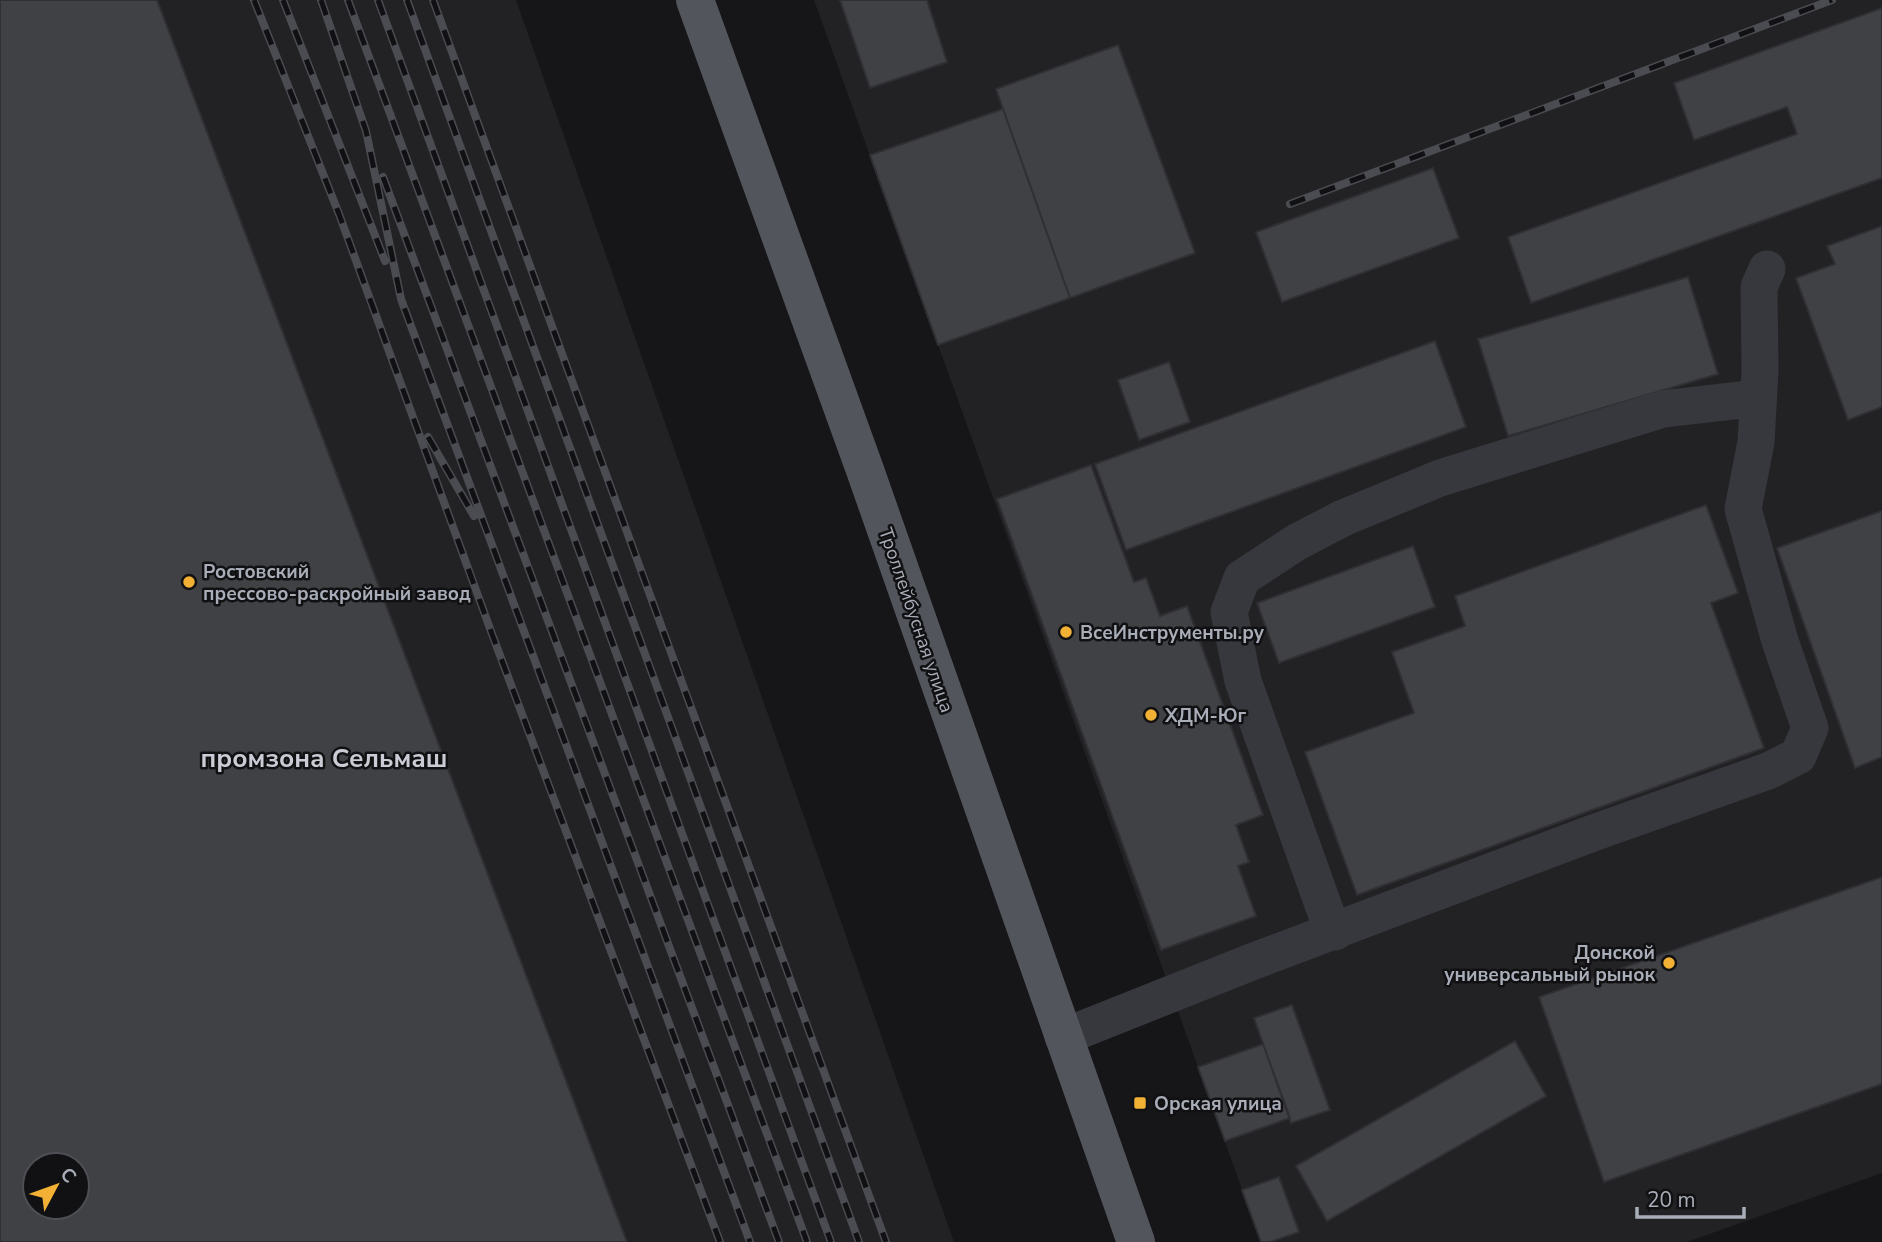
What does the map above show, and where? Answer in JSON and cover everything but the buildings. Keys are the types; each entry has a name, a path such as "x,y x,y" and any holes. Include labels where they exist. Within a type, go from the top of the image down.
{"main road":[{"name":"Троллейбусная улица","path":"695,0 865,470 1136,1242"}],"lane":[{"path":"1063,1037 1593,833 1768,771 1798,756 1810,728 1780,641 1743,509 1755,442 1759,287 1767,269"},
{"path":"1335,932 1244,681 1229,612 1242,578 1297,542 1343,519 1440,478 1663,409 1758,398"}],"shaded area":[{"path":"0,0 516,0 954,1242 0,1242"},
{"path":"814,0 1882,0 1882,1173 1687,1242 1261,1242"}],"railway":[{"path":"254,0 339,214 492,634 720,1242"},
{"path":"283,0 385,261"},
{"path":"321,0 366,131 401,299 750,1242"},
{"path":"348,0 807,1242"},
{"path":"378,0 831,1242"},
{"path":"407,0 859,1242"},
{"path":"433,0 886,1242"},
{"path":"1290,204 1832,0"},
{"path":"383,177 779,1242"},
{"path":"428,437 474,516"}],"place":[{"name":"Ростовский прессово-раскройный завод","path":"189,582"},
{"name":"ВсеИнструменты.ру","path":"1066,632"},
{"name":"ХДМ-Юг","path":"1151,715"},
{"name":"Донской универсальный рынок","path":"1669,963"},
{"name":"Орская улица","path":"1140,1103"}],"district":[{"name":"промзона Сельмаш","path":"324,758"}]}
